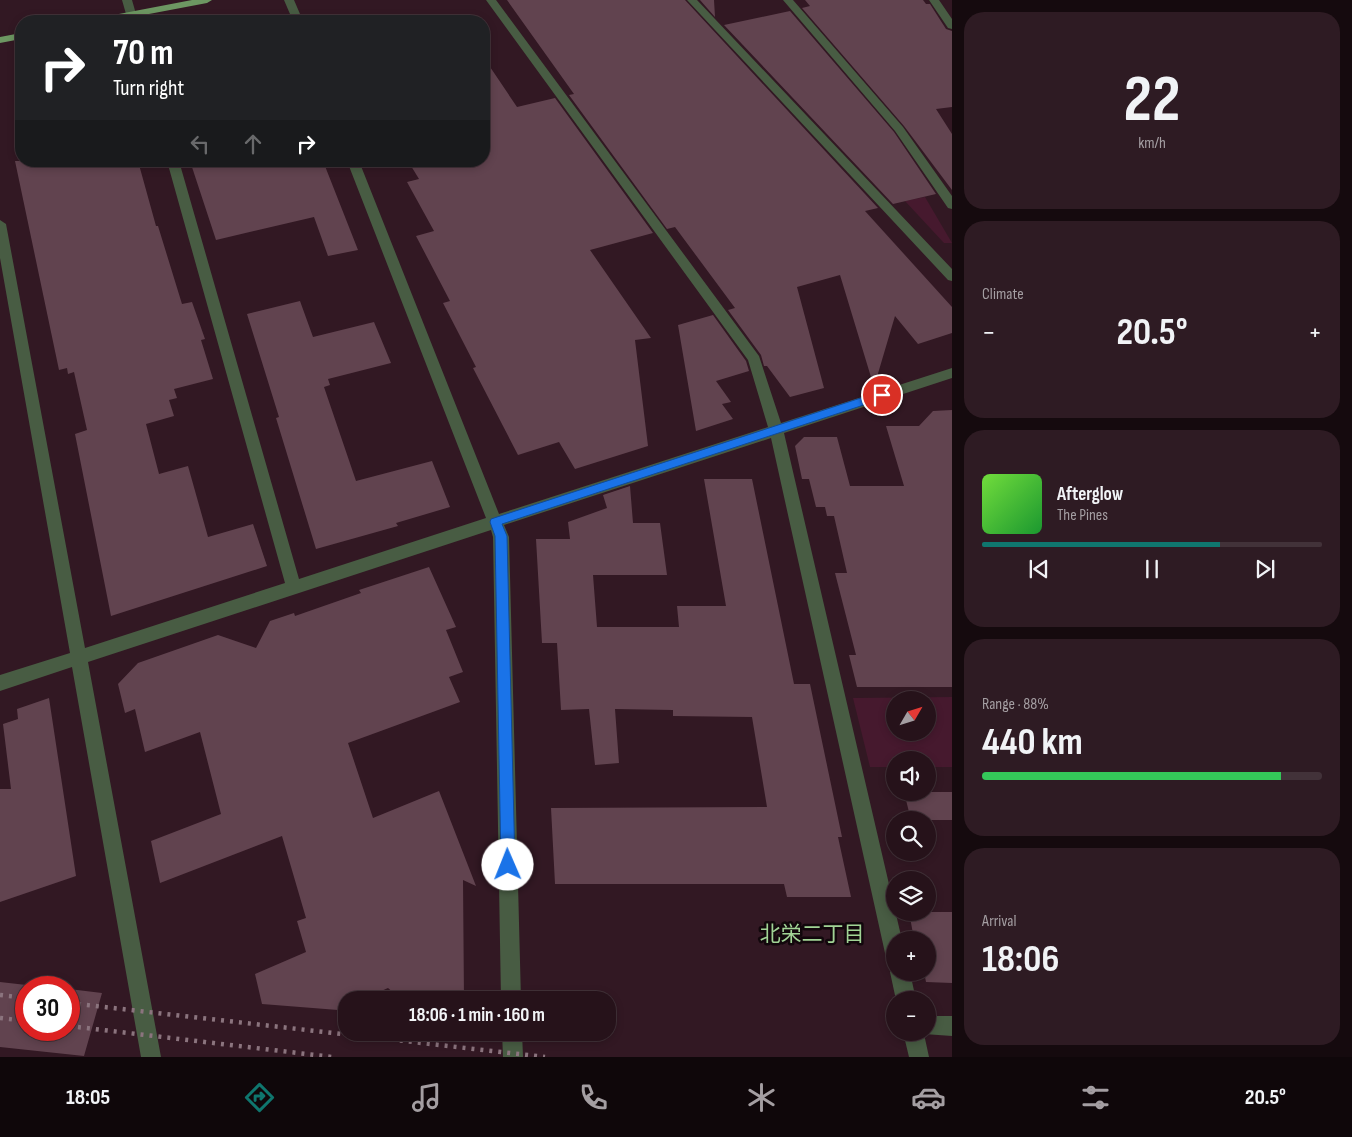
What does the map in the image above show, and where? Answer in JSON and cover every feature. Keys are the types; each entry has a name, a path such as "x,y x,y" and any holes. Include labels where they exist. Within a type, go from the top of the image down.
{"main road":[{"path":"144,15 207,0"},
{"path":"0,40 15,37"}],"street":[{"path":"126,0 131,15"},
{"path":"289,0 295,15"},
{"path":"491,0 754,359 776,429 890,931"},
{"path":"692,0 952,277"},
{"path":"788,0 899,129 952,205"},
{"path":"934,0 952,26"},
{"path":"175,167 294,588"},
{"path":"355,167 501,536 511,991"},
{"path":"0,224 150,1057"},
{"path":"0,683 952,373"},
{"path":"936,1026 952,1026"},
{"path":"512,1041 513,1057"},
{"path":"915,1041 919,1057"}],"shaded area":[{"path":"925,197 952,243 944,243 905,201"},
{"path":"936,697 952,697 952,767 936,767 936,751 886,751 886,767 870,767 853,698 886,698 886,741 936,741"}],"building":[{"path":"507,0 685,0 878,208 865,211 952,307 952,333 918,344 895,316 874,387 840,275 797,287 824,388 790,397 767,366 764,366 761,355 728,310 735,308 675,227 667,229 569,95 574,94"},
{"path":"700,0 714,0 715,17"},
{"path":"805,0 923,0 926,4 930,4 946,29 952,31 952,107 936,109 952,134 952,190 904,126 802,8 810,6"},
{"path":"790,11 894,132 936,194 893,204 724,25"},
{"path":"490,67 517,107 555,98 653,233 590,250 651,338 635,340 648,446 575,469 559,442 518,455 473,368 476,367 443,303 450,301 416,236 434,231 407,182 419,179 412,167 490,167"},
{"path":"16,167 140,167 156,226 158,226 182,304 192,302 205,339 201,340 213,379 174,389 177,398 169,400 174,416 146,424 159,474 188,466 208,537 253,524 267,566 111,616 75,434 87,430 74,372 68,374 67,368 59,370"},
{"path":"192,167 325,167 358,250 328,256 314,217 216,240"},
{"path":"300,301 313,337 374,322 391,363 328,379 330,385 324,387 356,481 432,461 450,507 396,523 398,526 316,549 276,418 279,417 247,314"},
{"path":"713,315 746,361 749,371 716,381 731,402 722,404 733,419 696,431 678,325"},
{"path":"952,410 952,687 857,687 849,655 856,655 835,573 847,573 834,516 827,516 825,507 816,507 809,479 802,479 795,446 804,437 837,437 850,486 904,486 886,426 919,426 933,411"},
{"path":"704,479 752,479 794,684 810,684 842,837 838,837 851,897 787,897 784,884 555,884 551,808 767,807 752,717 673,716 673,710 615,709 619,763 595,765 589,709 561,710 557,643 542,643 536,539 570,539 568,522 607,508 603,495 630,486 633,523 660,523 667,575 593,575 597,627 679,627 677,606 726,606"},
{"path":"429,567 456,627 446,630 463,672 449,677 460,702 348,743 373,818 439,791 476,886 463,880 464,991 392,991 388,988 381,991 338,991 338,1010 262,1004 255,974 306,952 297,921 306,918 282,836 160,883 151,841 221,814 200,732 145,752 135,709 125,713 118,684 138,663 218,635 256,648 270,621 294,613 295,616 361,593 359,590"},
{"path":"49,698 76,876 0,902 0,789 11,789 3,724 18,719 17,709"},
{"path":"936,792 952,792 952,820 936,820 936,811 909,811 906,801 936,801"},
{"path":"936,912 952,912 952,983 926,982 936,981 936,931 913,931 911,921 936,921"},
{"path":"0,982 15,984 15,1041 80,1041 80,990 102,993 84,1056 0,1047"}],"railway":[{"path":"0,995 15,997"},
{"path":"80,1004 545,1057"},
{"path":"0,1018 15,1020"},
{"path":"80,1027 332,1057"}],"district":[{"name":"北栄二丁目","path":"812,934"}],"route":[{"path":"508,865 501,536 495,522 882,395"}]}
